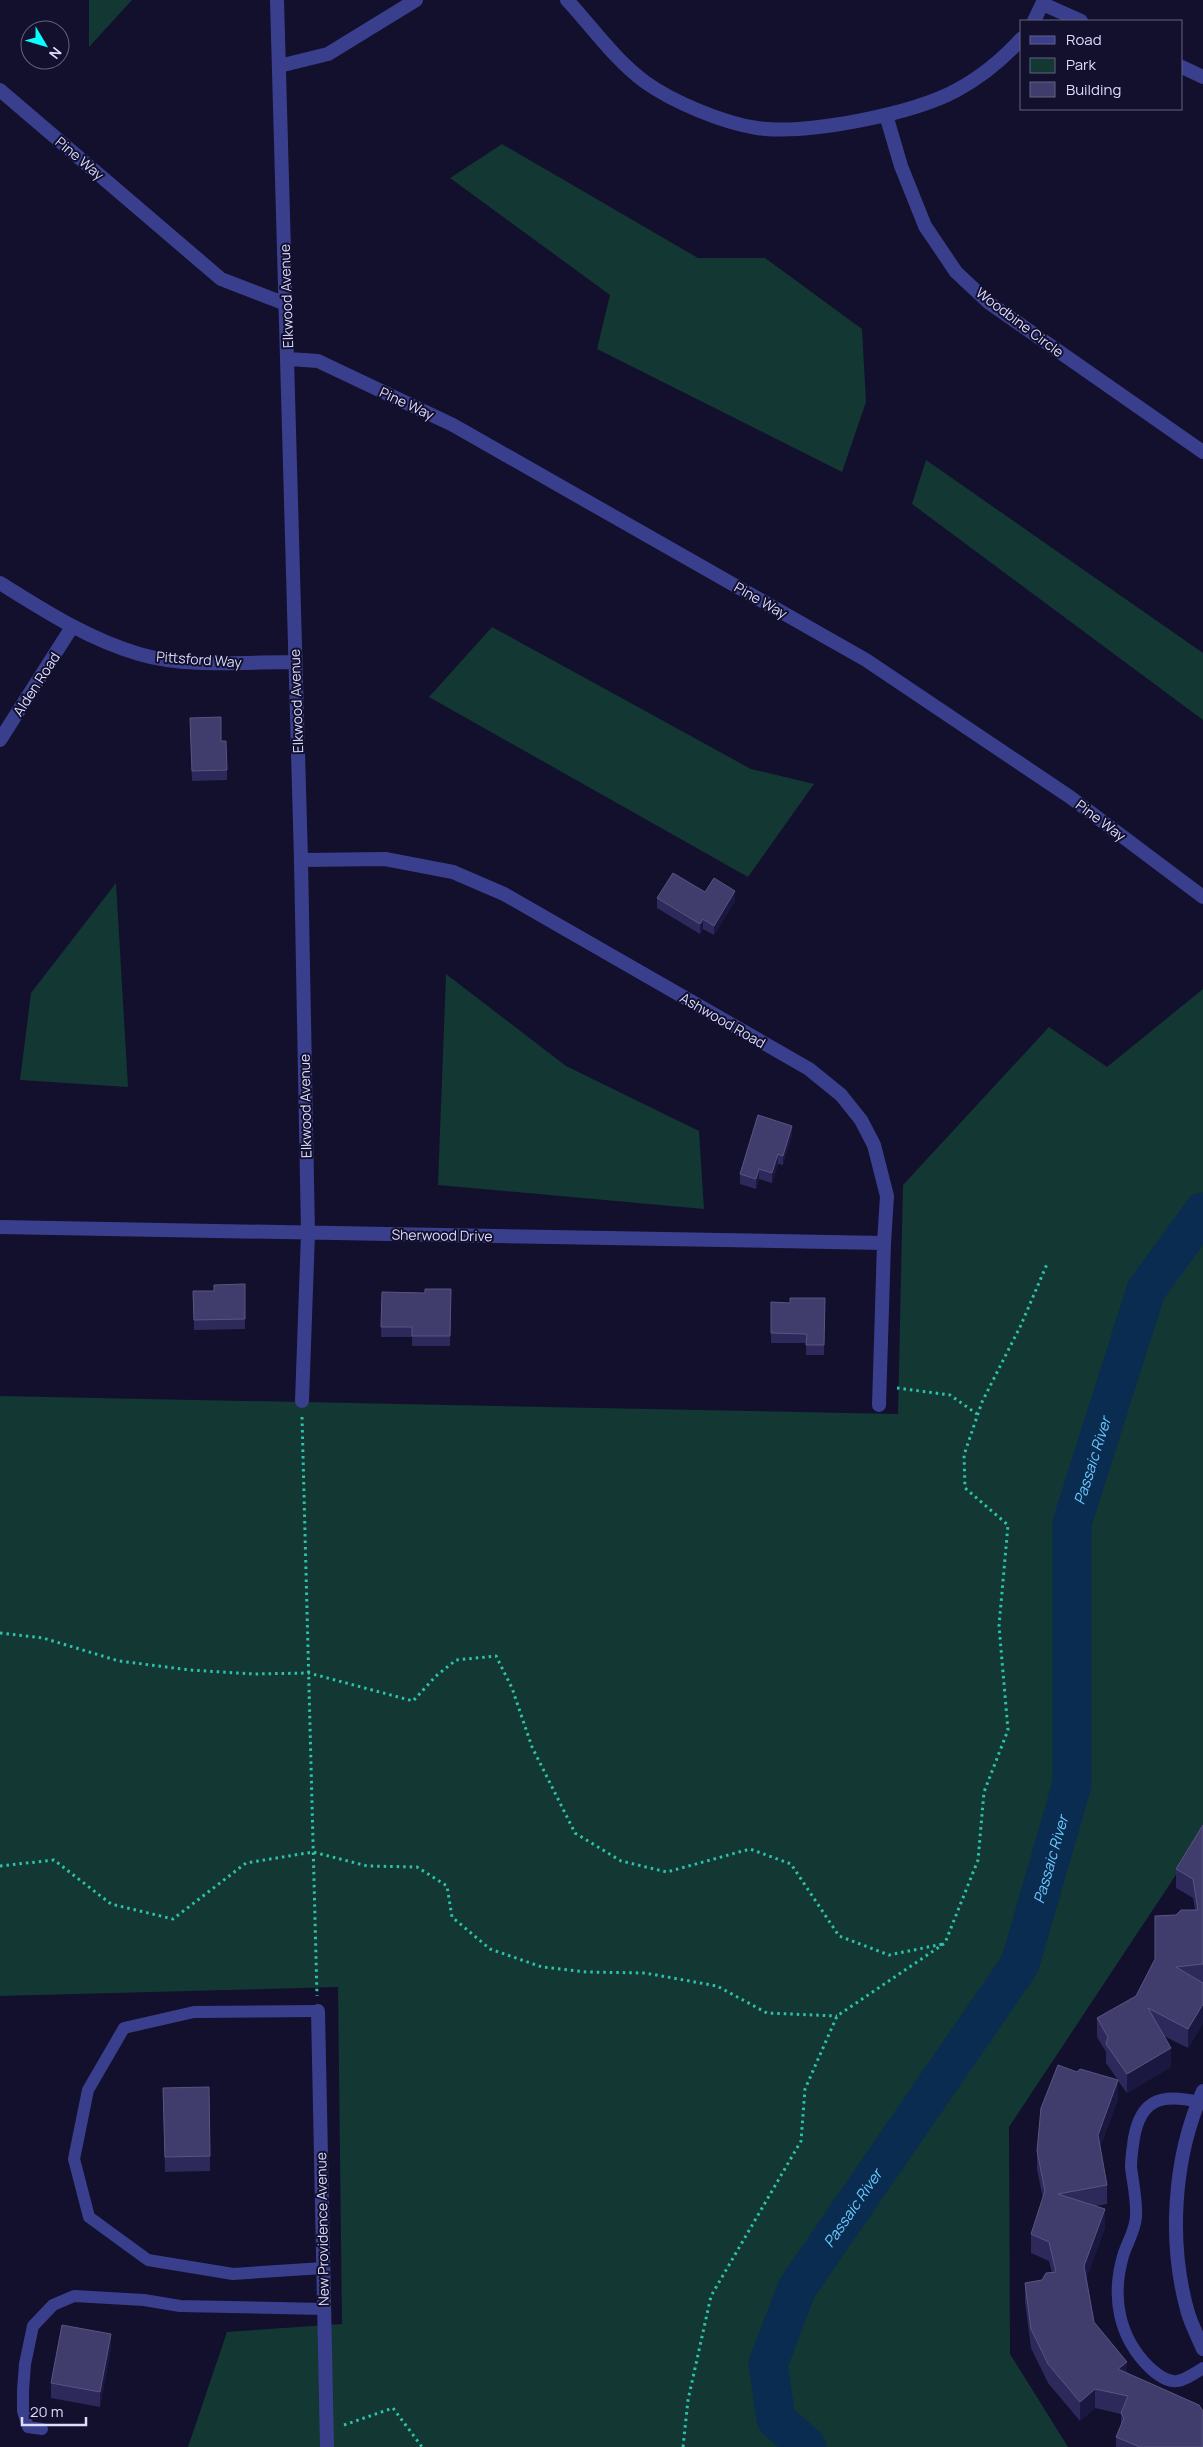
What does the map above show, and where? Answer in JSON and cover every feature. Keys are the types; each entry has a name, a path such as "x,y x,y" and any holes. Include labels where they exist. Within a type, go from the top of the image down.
{"street":[{"name":"Elkwood Avenue","path":"277,0 301,860 308,1233 302,1401"},
{"path":"279,66 328,54 416,0"},
{"path":"567,0 613,55 646,82 680,101 719,118 757,128 827,126 886,115 956,91 985,72 1020,40"},
{"path":"1035,20 1044,2 1079,20"},
{"path":"1183,67 1203,77"},
{"name":"Pine Way","path":"0,90 221,279 286,304"},
{"name":"Woodbine Circle","path":"886,115 901,166 925,226 956,272 988,302 1203,452"},
{"name":"Pine Way","path":"288,360 318,361 453,425 866,660 1070,796 1203,897"},
{"name":"Pittsford Way","path":"0,583 72,627 140,654 171,660 295,662"},
{"name":"Alden Road","path":"0,740 72,627"},
{"name":"Ashwood Road","path":"301,860 385,859 453,872 504,894 809,1069 840,1095 861,1120 874,1145 888,1196 884,1243 878,1405"},
{"name":"Sherwood Drive","path":"0,1227 884,1243"},
{"name":"New Providence Avenue","path":"318,2011 327,2447"},
{"path":"1201,2096 1198,2120 1183,2158 1176,2225 1176,2254 1188,2314 1203,2349"}],"lane":[{"path":"318,2011 194,2012 124,2028 88,2090 74,2159 89,2217 148,2260 233,2274 323,2268"},
{"path":"1201,2096 1174,2097 1162,2099 1151,2104 1141,2114 1135,2127 1131,2165 1136,2197 1136,2218 1117,2281 1120,2322 1127,2340 1137,2355 1164,2379 1175,2382 1187,2379 1203,2368"},
{"path":"42,2429 28,2427 23,2411 24,2364 33,2326 53,2305 74,2296 144,2300 180,2306 324,2310"}],"path":[{"path":"683,2447 688,2400 711,2296 801,2141 805,2089 837,2016 945,1944 978,1860 984,1792 1008,1730 999,1626 1008,1525 965,1488 964,1455 978,1414 1021,1325 1047,1264"},
{"path":"879,1385 950,1395 978,1414"},
{"path":"302,1401 318,2011"},
{"path":"0,1633 43,1638 119,1661 254,1674 309,1673 413,1701 436,1676 456,1660 496,1656 512,1688 532,1747 575,1833 621,1861 667,1872 750,1849 791,1864 839,1936 889,1955 945,1944"},
{"path":"0,1866 54,1860 111,1904 173,1918 246,1863 313,1852 368,1866 417,1867 447,1886 452,1917 490,1949 542,1968 586,1972 645,1973 717,1986 767,2013 837,2016"},
{"path":"327,2431 393,2408 422,2447"}],"green space":[{"path":"89,0 132,0 89,47"},
{"path":"502,144 698,258 765,258 862,329 866,402 842,472 597,349 610,295 450,178"},
{"path":"926,460 1203,653 1203,720 912,504"},
{"path":"492,627 751,769 814,784 748,877 429,697"},
{"path":"116,883 128,1087 20,1080 31,993"},
{"path":"446,974 566,1066 699,1131 704,1209 438,1185"},
{"path":"1203,989 1203,1834 1009,2127 1010,2354 1068,2447 188,2447 227,2332 342,2324 338,1987 0,1996 0,1396 898,1414 903,1185 1049,1027 1107,1067"}],"building":[{"path":"221,717 221,741 226,741 227,770 192,771 190,718"},
{"path":"673,873 705,892 714,878 735,891 714,926 703,919 700,924 657,898"},
{"path":"758,1115 792,1126 783,1156 778,1154 772,1173 759,1169 756,1179 740,1174"},
{"path":"245,1284 245,1319 194,1320 193,1291 214,1291 214,1285"},
{"path":"425,1289 451,1289 450,1336 412,1336 412,1327 381,1327 382,1292 425,1293"},
{"path":"790,1298 825,1298 824,1345 806,1345 807,1334 771,1333 771,1302 790,1303"},
{"path":"1203,1825 1203,1964 1176,1967 1203,1983 1203,2004 1188,2029 1148,2008 1171,2048 1127,2074 1106,2044 1108,2037 1097,2018 1136,1996 1155,1959 1155,1916 1176,1915 1181,1910 1198,1910 1193,1879 1176,1869"},
{"path":"1058,2065 1077,2072 1080,2069 1118,2080 1098,2135 1107,2185 1058,2194 1105,2209 1084,2266 1094,2322 1127,2362 1118,2369 1199,2405 1203,2411 1203,2447 1140,2447 1116,2437 1124,2418 1121,2413 1128,2396 1095,2389 1080,2402 1048,2364 1031,2329 1025,2283 1042,2280 1046,2273 1056,2272 1049,2242 1031,2234 1045,2191 1037,2151 1041,2108"},
{"path":"209,2087 210,2156 165,2157 163,2088"},
{"path":"62,2325 111,2334 100,2392 51,2383"}],"waterway":[{"name":"Passaic River","path":"807,2447 776,2419 768,2364 797,2288 1020,1964 1072,1784 1072,1523 1146,1290 1203,1212"}]}
